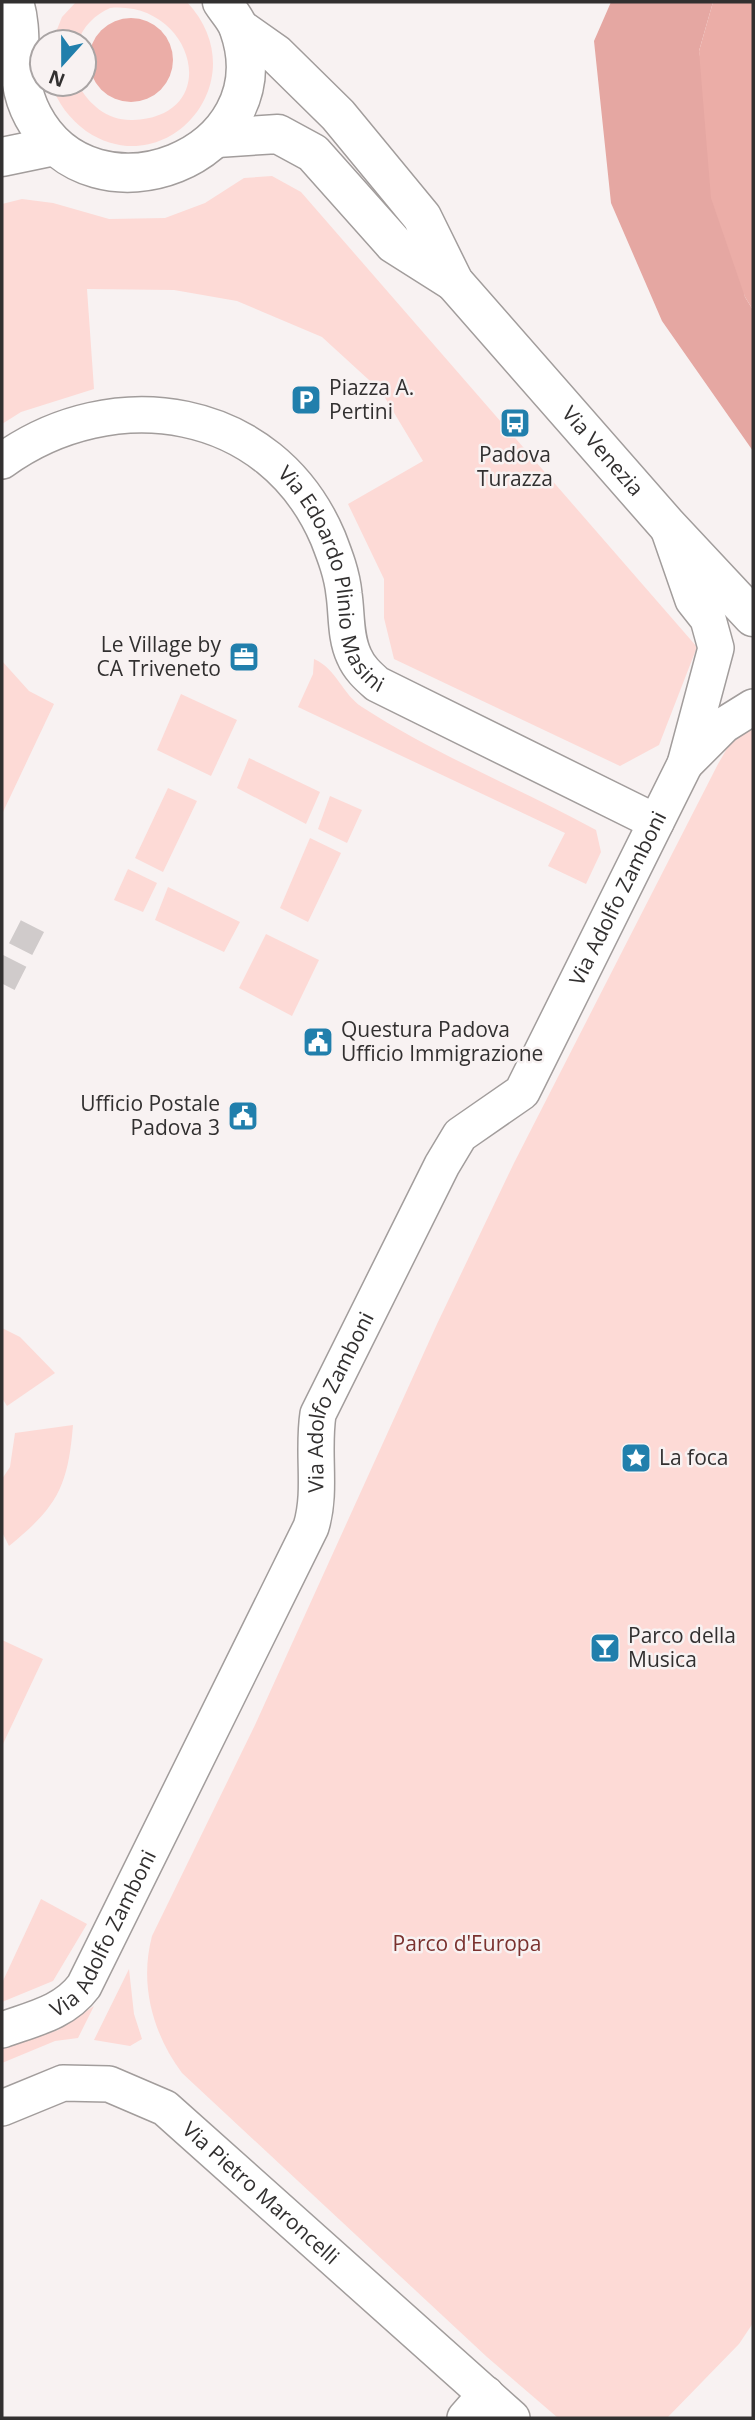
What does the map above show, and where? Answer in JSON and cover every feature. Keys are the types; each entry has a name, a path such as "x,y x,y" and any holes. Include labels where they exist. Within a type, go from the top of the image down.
{"street":[{"path":"14,2 18,15 10,70 33,117 55,146 76,160 100,169 125,173 174,165 197,154 217,138 230,120 242,92 245,67 231,15"},
{"path":"231,15 276,54 338,115 422,218 454,282"},
{"path":"217,138 278,134 313,153 394,244 454,282"},
{"path":"2,157 55,146"},
{"name":"Via Venezia","path":"454,282 667,525 753,617"},
{"name":"Via Edoardo Plinio Masini","path":"2,461 44,434 66,425 117,414 176,418 227,434 279,469 321,522 340,574 348,640 354,656 377,684 656,822"},
{"name":"Via Adolfo Zamboni","path":"2,2029 53,2012 74,1999 84,1986 311,1527 317,1498 314,1445 318,1414 442,1165 460,1135 522,1092 685,764 716,648 708,619 693,600 667,525"},
{"name":"Via Adolfo Zamboni","path":"685,764 724,725 753,707"},
{"name":"Via Pietro Maroncelli","path":"2,2108 63,2083 109,2084 165,2108 475,2406 512,2418"}],"green space":[{"path":"76,2 187,2 207,32 213,62 208,91 194,116 173,135 146,145 117,144 86,131 57,98 87,98 108,115 124,120 162,114 180,100 188,81 188,60 178,39 162,22 139,10 110,8 99,14 85,28 58,28 62,17"},
{"path":"272,176 301,192 697,647 659,745 620,766 394,659 384,618 384,579 348,504 423,461 381,391 322,337 237,301 174,290 87,289 94,389 21,412 2,424 2,204 22,199 53,203 109,219 165,218 205,203 244,178"},
{"path":"314,659 334,675 355,702 390,724 596,830 601,852 586,884 548,866 565,833 298,707 313,674"},
{"path":"2,661 29,691 54,704 3,812"},
{"path":"181,694 237,720 211,776 157,750"},
{"name":"Parco d'Europa","path":"749,728 753,728 753,2323 739,2344 667,2418 558,2418 487,2357 182,2073 163,2042 151,2008 148,1954 152,1936 255,1725 437,1324 514,1163 718,764 729,745"},
{"path":"249,758 320,792 306,824 237,788"},
{"path":"168,788 197,801 163,872 135,858"},
{"path":"330,796 362,810 347,843 318,829"},
{"path":"310,838 341,853 308,922 280,908"},
{"path":"128,869 157,883 143,912 114,900"},
{"path":"168,887 240,922 224,952 155,920"},
{"path":"266,934 319,960 292,1016 239,988"},
{"path":"2,1328 20,1337 55,1373 7,1406 2,1398"},
{"path":"73,1425 68,1465 57,1494 39,1519 9,1546 2,1532 2,1479 10,1467 15,1433"},
{"path":"2,1640 43,1659 2,1746"},
{"path":"41,1899 87,1924 53,1981 2,2002 2,1983"},
{"path":"129,1969 134,2014 142,2039 130,2046 94,2040"},
{"path":"94,2006 78,2038 55,2041 2,2063 2,2049 58,2030"}],"shaded area":[{"path":"611,2 713,2 699,51 745,297 753,310 753,451 662,321 611,203 594,41"},
{"path":"713,2 753,2 753,310 745,297 711,198 699,51"},
{"path":"131,18 147,21 161,30 172,52 170,76 161,90 147,99 131,102 115,99 98,86 98,34 115,21"}],"tunnel":[{"path":"3,984 36,919"}],"place":[{"name":"Piazza A. Pertini","path":"306,400"},
{"name":"Padova Turazza","path":"515,423"},
{"name":"Le Village by CA Triveneto","path":"244,657"},
{"name":"Questura Padova Ufficio Immigrazione","path":"318,1042"},
{"name":"Ufficio Postale Padova 3","path":"243,1116"},
{"name":"La foca","path":"636,1458"},
{"name":"Parco della Musica","path":"605,1648"}]}
